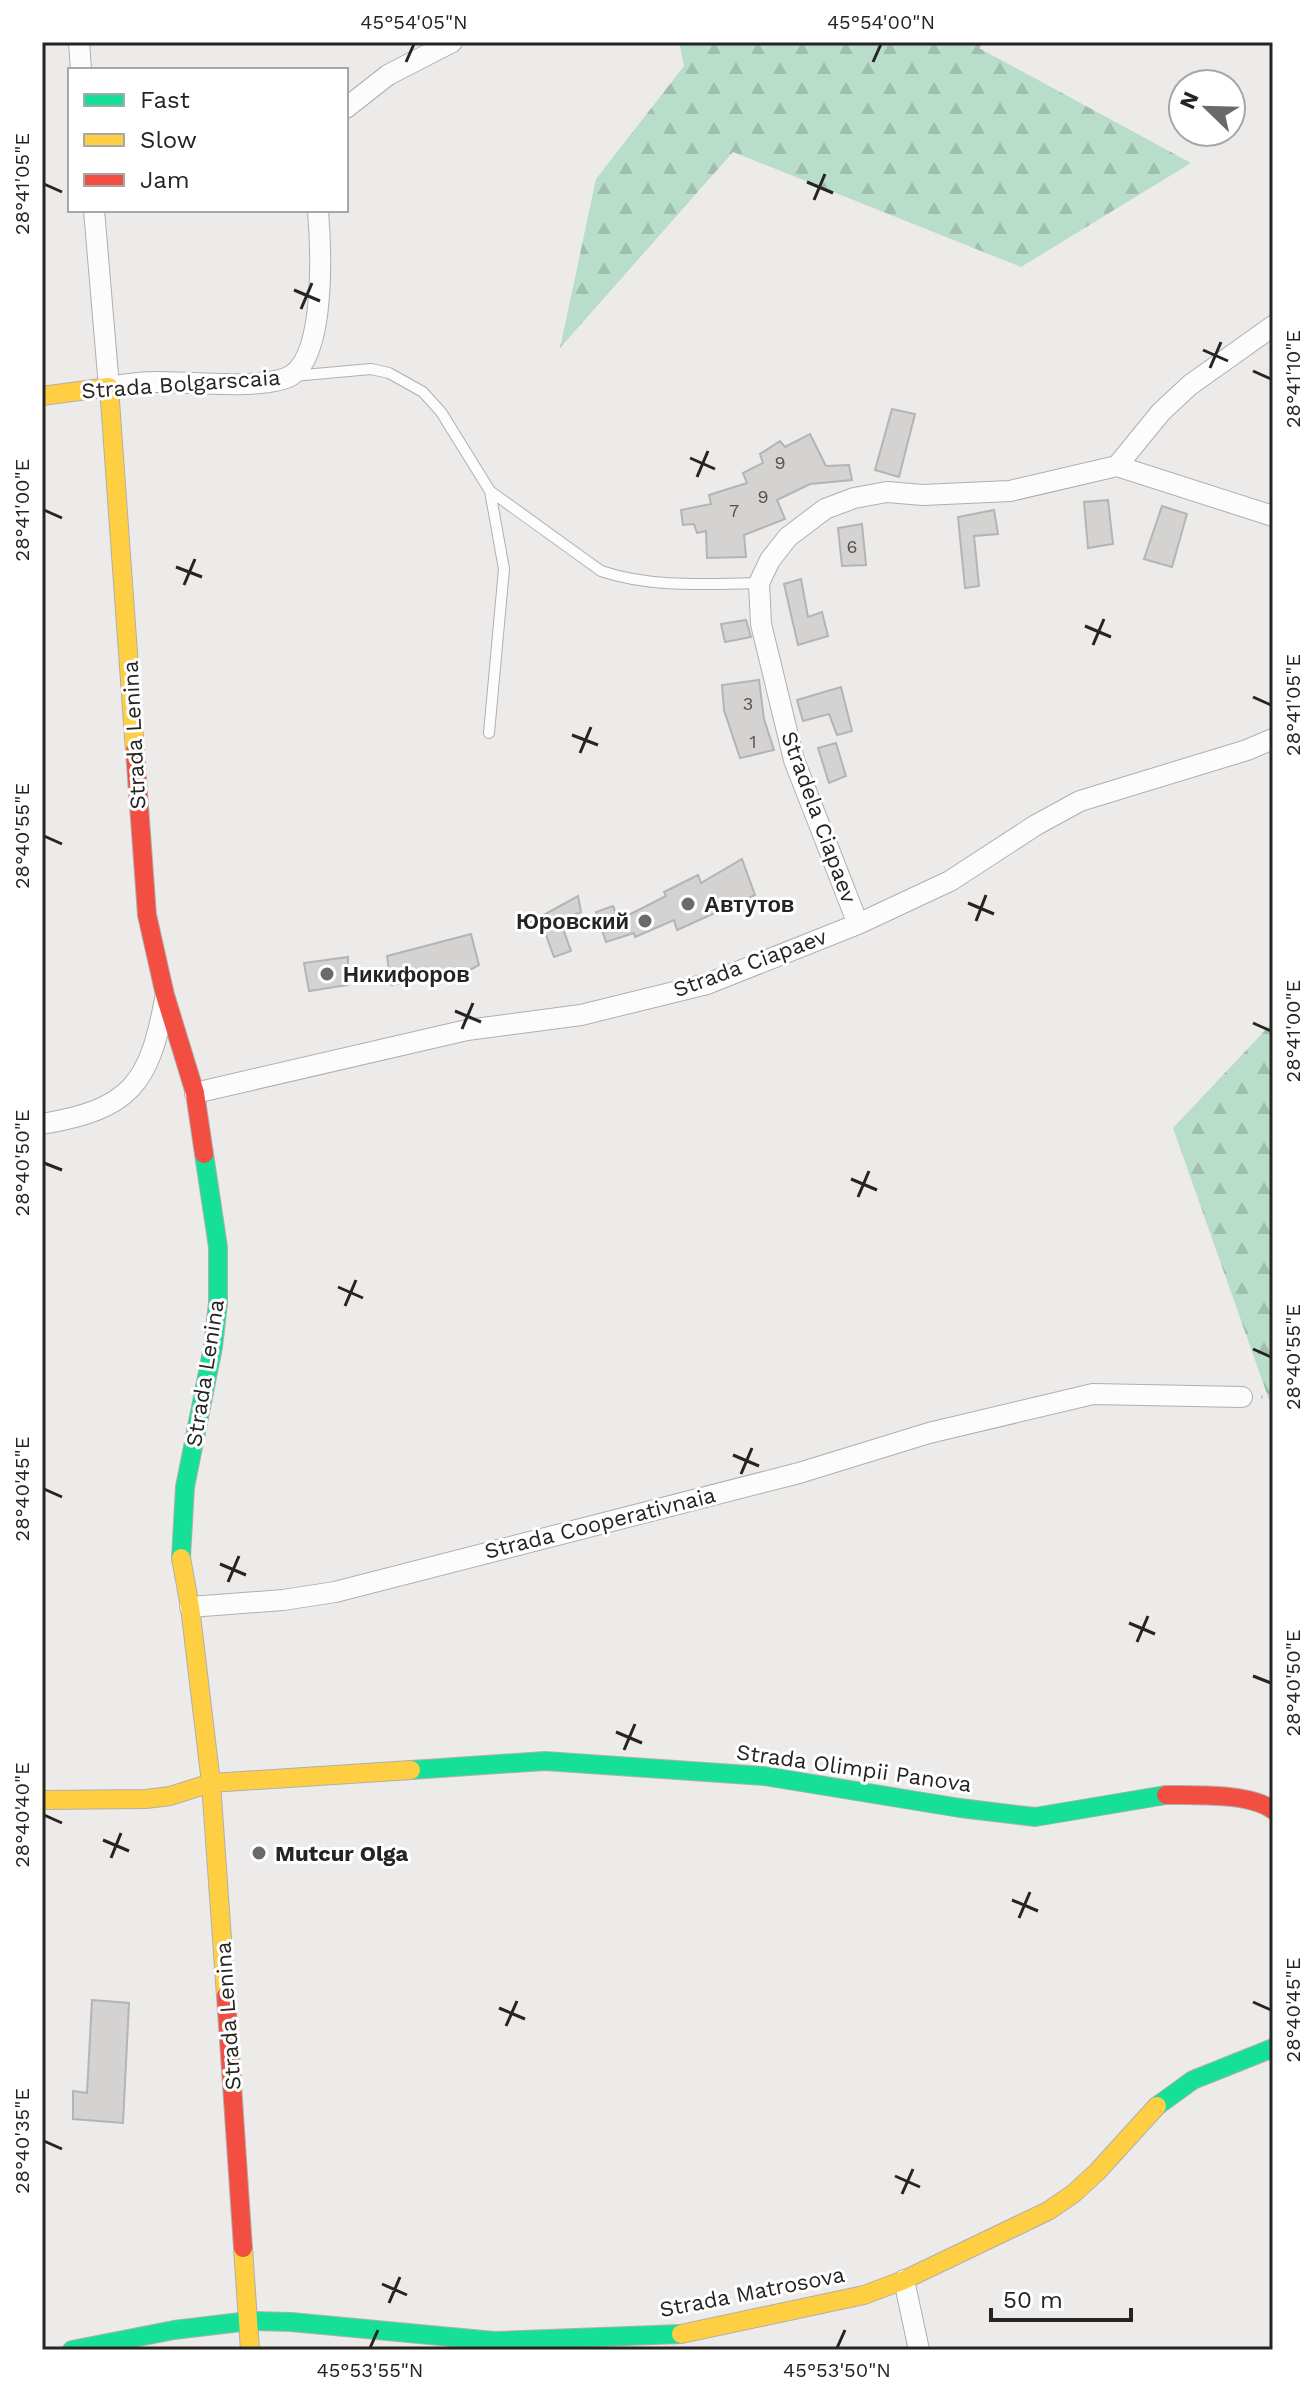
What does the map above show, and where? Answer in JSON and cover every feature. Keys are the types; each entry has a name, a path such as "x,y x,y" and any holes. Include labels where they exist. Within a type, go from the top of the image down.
{"street":[{"path":"79,42 81,68"},
{"path":"348,106 388,75 452,42"},
{"name":"Strada Lenina","path":"94,212 147,915 165,995 195,1093 218,1247 218,1303 213,1347 184,1502 181,1564 190,1607 211,1783 250,2350"},
{"name":"Strada Bolgarscaia","path":"42,396 153,382 211,385 291,376 306,362 313,338 320,240 318,212"},
{"path":"1117,466 1161,412 1190,385 1273,326"},
{"path":"759,583 770,560 788,537 825,509 854,498 887,492 923,495 1010,491 1117,466 1273,516"},
{"name":"Stradela Ciapaev","path":"759,583 761,624 794,760 858,924"},
{"name":"Strada Ciapaev","path":"195,1093 467,1030 581,1015 707,984 858,924 950,881 1036,825 1080,801 1247,750 1273,739"},
{"path":"42,1124 75,1119 112,1104 142,1076 157,1041 165,995"},
{"name":"Strada Cooperativnaia","path":"190,1607 283,1600 335,1592 799,1473 929,1433 1093,1394 1242,1397"},
{"name":"Strada Olimpii Panova","path":"42,1800 146,1799 170,1796 211,1783 545,1761 764,1776 1035,1817 1167,1795 1235,1798 1265,1804 1273,1810"},
{"name":"Strada Matrosova","path":"72,2350 174,2330 249,2321 291,2322 494,2341 674,2335 864,2295 904,2280 1048,2211 1097,2172 1153,2109 1193,2080 1273,2048"},
{"path":"904,2280 919,2350"}],"lane":[{"path":"291,376 371,369 405,381 423,392 441,412 490,491 504,569 489,733"},
{"path":"490,491 601,571 619,577 693,585 759,583"}],"green space":[{"path":"679,42 986,42 979,48 1191,163 1021,267 733,152 560,348 596,179 684,66"},
{"path":"1273,1022 1273,1411 1173,1128"}],"building":[{"path":"892,409 915,414 899,477 875,470"},
{"path":"810,434 826,466 849,465 852,480 810,484 777,500 785,519 744,535 746,557 707,558 706,531 697,533 694,524 683,525 681,510 711,504 709,495 747,483 743,473 763,463 760,454 780,441 785,447"},
{"path":"1108,500 1113,544 1088,548 1084,502"},
{"path":"1162,506 1187,514 1172,567 1144,559"},
{"path":"994,510 998,534 974,536 979,586 965,588 958,517"},
{"path":"862,524 866,565 842,566 838,528"},
{"path":"801,579 808,617 822,612 828,636 798,645 784,584"},
{"path":"746,620 751,637 725,642 721,624"},
{"path":"759,680 764,719 774,750 740,758 724,710 722,685"},
{"path":"841,687 852,731 837,735 829,714 803,721 797,700"},
{"path":"836,743 846,776 829,783 818,748"},
{"path":"742,859 755,895 677,930 674,920 635,937 634,933 606,942 596,912 613,906 619,920 666,896 664,892 698,875 701,883"},
{"path":"578,896 581,912 560,920 571,951 554,957 543,927 533,930 529,923"},
{"path":"471,934 479,965 459,976 391,985 387,956"},
{"name":"Никифоров","path":"348,957 348,985 309,991 304,963"},
{"path":"92,2000 129,2003 123,2123 73,2119 73,2091 87,2093"}],"traffic: fast":[{"path":"181,1558 185,1487 213,1347 218,1303 218,1247 204,1154"},
{"path":"411,1770 545,1761 764,1776 1035,1817 1166,1795"},
{"path":"1157,2106 1193,2080 1273,2048"},
{"path":"72,2350 174,2330 249,2321 291,2322 494,2341 681,2334"}],"traffic: slow":[{"path":"42,396 109,387 135,751"},
{"path":"181,1558 190,1607 211,1783 226,1996"},
{"path":"42,1800 146,1799 170,1796 211,1783 411,1770"},
{"path":"681,2334 864,2295 904,2280 1048,2211 1073,2194 1157,2106"},
{"path":"243,2248 250,2350"}],"traffic: jam":[{"path":"135,751 147,915 165,995 195,1093 204,1154"},
{"path":"1166,1795 1237,1798 1251,1800 1273,1810"},
{"path":"226,1996 243,2248"}],"place":[{"name":"Автутов","path":"688,904"},
{"name":"Юровский","path":"645,921"},
{"name":"Никифоров","path":"327,974"},
{"name":"Mutcur Olga","path":"259,1853"}]}
